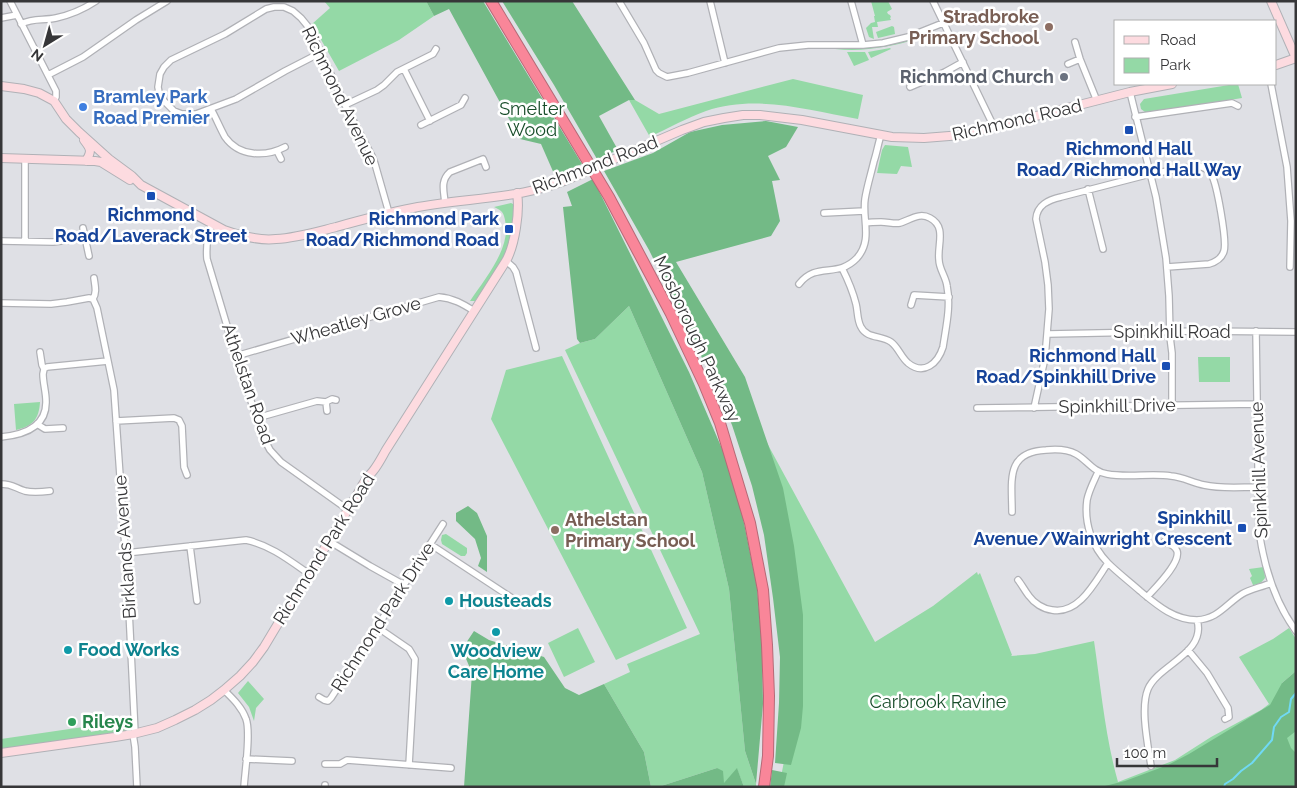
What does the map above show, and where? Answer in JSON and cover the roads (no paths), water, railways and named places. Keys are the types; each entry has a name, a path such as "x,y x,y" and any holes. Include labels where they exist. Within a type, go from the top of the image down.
{"highway":[{"name":"Mosborough Parkway","path":"491,1 609,197 671,314 720,423 750,524 762,590 768,645 770,696 768,756 764,787"}],"main road":[{"path":"1271,1 1296,58 1277,65"},
{"name":"Richmond Road","path":"54,101 66,119 79,132 141,185 236,235 275,240 314,233 389,212 517,194 554,185 684,129 724,118 760,115 802,120 881,135 924,138 962,135 1130,92 1167,85"},
{"path":"1,86 39,93 54,101"},
{"path":"79,132 91,153 86,161"},
{"path":"1,158 101,162 141,185"},
{"name":"Richmond Park Road","path":"1,753 115,738 157,728 212,700 253,662 304,585 308,574 347,509 506,261 512,248 514,236 519,202 517,194"}],"street":[{"path":"10,1 56,91 54,101"},
{"path":"21,24 31,19 55,18 70,14 96,1"},
{"path":"48,75 82,58 167,1"},
{"path":"619,1 636,29 656,70 659,74 667,77 787,47 808,45 863,46 883,43 908,37 943,23"},
{"path":"710,1 725,63"},
{"path":"851,1 863,46"},
{"path":"933,1 994,127"},
{"name":"Richmond Avenue","path":"211,109 196,114 182,114 170,108 162,98 158,87 159,78 164,67 171,60 218,38 266,9 284,8 293,11 310,29 375,164 389,212"},
{"path":"1,18 18,16"},
{"path":"1075,42 1097,101"},
{"path":"345,104 377,90 392,76 433,54 436,50"},
{"path":"286,147 261,154 236,147 226,138 211,109 236,99 285,70 320,53"},
{"path":"1068,64 1080,59"},
{"path":"910,87 963,62"},
{"path":"404,69 430,121"},
{"path":"1271,85 1288,170 1291,223 1290,267"},
{"path":"1130,92 1161,224 1167,267 1172,353 1172,405"},
{"path":"421,125 461,105 465,98"},
{"path":"1135,117 1232,103 1238,106"},
{"path":"799,284 809,274 818,270 842,268 856,259 863,248 866,240 864,211 867,190 881,135"},
{"path":"277,151 281,159"},
{"path":"25,159 25,241"},
{"path":"445,203 444,180 450,172 483,159 486,167"},
{"path":"1034,408 1045,358 1048,334 1048,285 1045,262 1036,226 1036,213 1044,203 1150,174 1198,166 1204,167 1209,170 1214,179 1221,213 1224,251 1219,259 1210,264 1167,267"},
{"path":"1088,190 1103,249"},
{"path":"824,213 864,211"},
{"path":"842,268 854,296 860,326 866,334 884,339 893,344 904,360 913,366 925,368 939,358 943,345 949,298 946,280 939,260 941,233 937,224 925,216 916,216 894,224 866,223"},
{"name":"Athelstan Road","path":"212,224 207,238 207,259 236,356 266,443 275,456 347,509"},
{"path":"83,228 89,256"},
{"path":"1,240 53,242 85,238"},
{"path":"506,261 516,272 536,348"},
{"name":"Birklands Avenue","path":"94,278 96,289 93,299 97,308 114,390 126,553 136,787"},
{"path":"911,305 914,294 949,298"},
{"name":"Wheatley Grove","path":"236,356 439,297 456,301 474,311"},
{"path":"1,303 51,304 93,299"},
{"name":"Spinkhill Avenue","path":"1256,331 1258,531 1271,583 1280,604 1296,631"},
{"name":"Spinkhill Road","path":"1048,334 1296,332"},
{"path":"1,437 22,434 31,430 42,417 46,403 42,374 44,369 40,352"},
{"path":"44,369 47,367 108,360"},
{"path":"257,418 317,401 336,400"},
{"path":"326,402 327,411"},
{"name":"Spinkhill Drive","path":"977,408 1256,404"},
{"path":"116,421 174,418 179,420 182,426 184,467 187,475"},
{"path":"37,424 45,429 63,428"},
{"path":"1012,512 1013,470 1018,461 1026,454 1034,451 1062,450 1075,453 1098,472 1105,474 1173,476 1220,487 1258,487"},
{"path":"1098,472 1089,492 1087,502 1088,527 1098,550 1108,563 1147,597 1169,613 1196,620 1213,616 1222,612 1244,593 1271,583"},
{"path":"1,483 11,484 28,492 50,491"},
{"name":"Richmond Park Drive","path":"319,697 328,701 331,698 443,524"},
{"path":"126,553 246,540 267,546 308,574"},
{"path":"329,541 404,585"},
{"path":"1147,597 1169,570 1176,558 1177,552 1175,548 1164,542"},
{"path":"430,544 512,598"},
{"path":"190,546 196,601"},
{"path":"1018,580 1029,596 1040,606 1057,611 1065,610 1085,596 1108,563"},
{"path":"1150,766 1144,703 1149,686 1155,678 1188,650 1194,642 1198,629 1196,620"},
{"path":"377,627 409,650 415,659 410,766"},
{"path":"1188,650 1207,673 1228,708 1228,717 1224,719"},
{"path":"224,690 240,708 247,720 244,787"},
{"path":"1149,756 1158,754"},
{"path":"246,759 292,761"},
{"path":"325,764 340,764 347,760 451,768"}],"waterway":[{"path":"1224,787 1225,784 1252,763 1272,740 1274,727 1281,717 1289,712 1291,699 1296,693"}],"place":[{"name":"Stradbroke Primary School","path":"1049,27"},
{"name":"Richmond Church","path":"1064,77"},
{"name":"Bramley Park Road Premier","path":"83,107"},
{"name":"Richmond Hall Road/Richmond Hall Way","path":"1129,130"},
{"name":"Richmond Road/Laverack Street","path":"151,196"},
{"name":"Richmond Park Road/Richmond Road","path":"509,229"},
{"name":"Richmond Hall Road/Spinkhill Drive","path":"1166,366"},
{"name":"Spinkhill Avenue/Wainwright Crescent","path":"1242,528"},
{"name":"Athelstan Primary School","path":"555,530"},
{"name":"Housteads","path":"449,601"},
{"name":"Woodview Care Home","path":"496,632"},
{"name":"Food Works","path":"68,650"},
{"name":"Rileys","path":"72,722"}],"park label":[{"name":"Smelter Wood","path":"532,119"},
{"name":"Carbrook Ravine","path":"938,702"}]}
